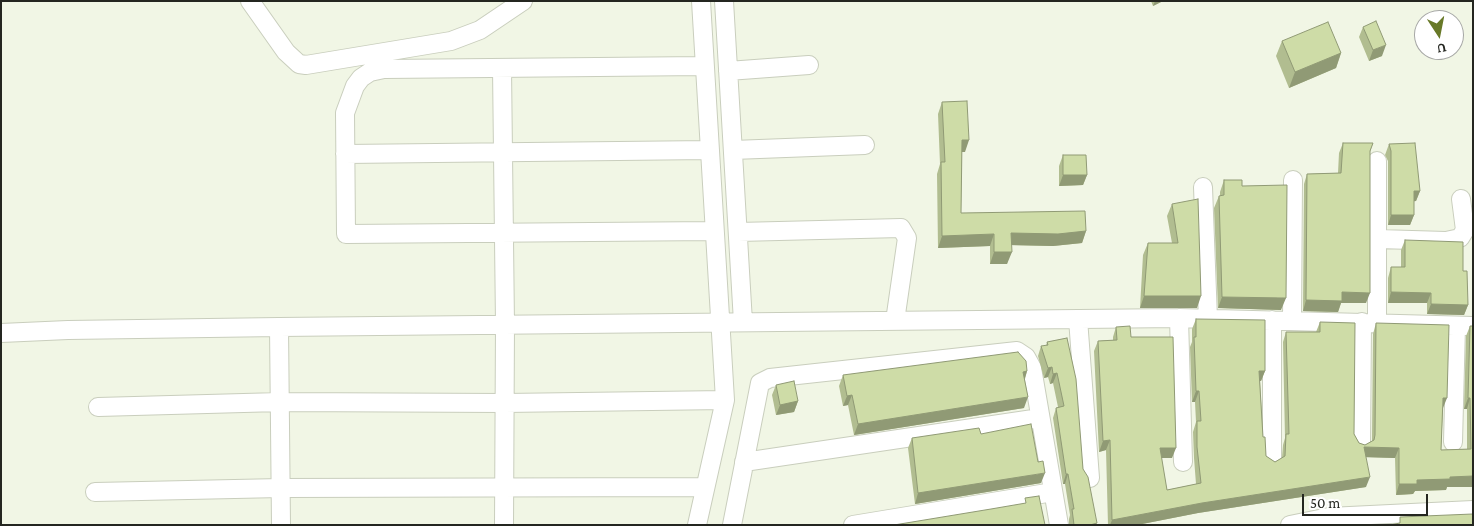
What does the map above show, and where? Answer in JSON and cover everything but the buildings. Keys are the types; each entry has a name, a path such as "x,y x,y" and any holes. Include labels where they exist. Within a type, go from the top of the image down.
{"street":[{"path":"250,1 286,52 299,64 306,64 452,41 480,30 523,1"},
{"path":"697,525 724,400 701,1"},
{"path":"724,1 743,322"},
{"path":"728,71 809,65"},
{"path":"704,66 384,69 370,72 361,78 350,98 345,113 346,234 714,231"},
{"path":"502,68 505,324 504,525"},
{"path":"733,150 864,145"},
{"path":"345,154 709,150"},
{"path":"1361,445 1378,239 1377,161"},
{"path":"1292,321 1293,180"},
{"path":"1203,188 1208,318"},
{"path":"1378,239 1446,241 1460,238 1465,230 1461,200"},
{"path":"738,232 901,228 907,238 895,321"},
{"path":"1179,318 1183,462"},
{"path":"1,333 68,330 505,324 1179,318 1464,326 1453,442"},
{"path":"1078,319 1090,478"},
{"path":"1272,320 1272,462"},
{"path":"279,327 281,525"},
{"path":"732,525 760,383 770,378 1017,351 1026,357 1032,368 1059,525"},
{"path":"98,407 280,402 505,403 724,400"},
{"path":"744,462 1040,418"},
{"path":"96,492 281,488 705,487"},
{"path":"853,525 1053,492"},
{"path":"1290,525 1330,517 1473,510"}]}
